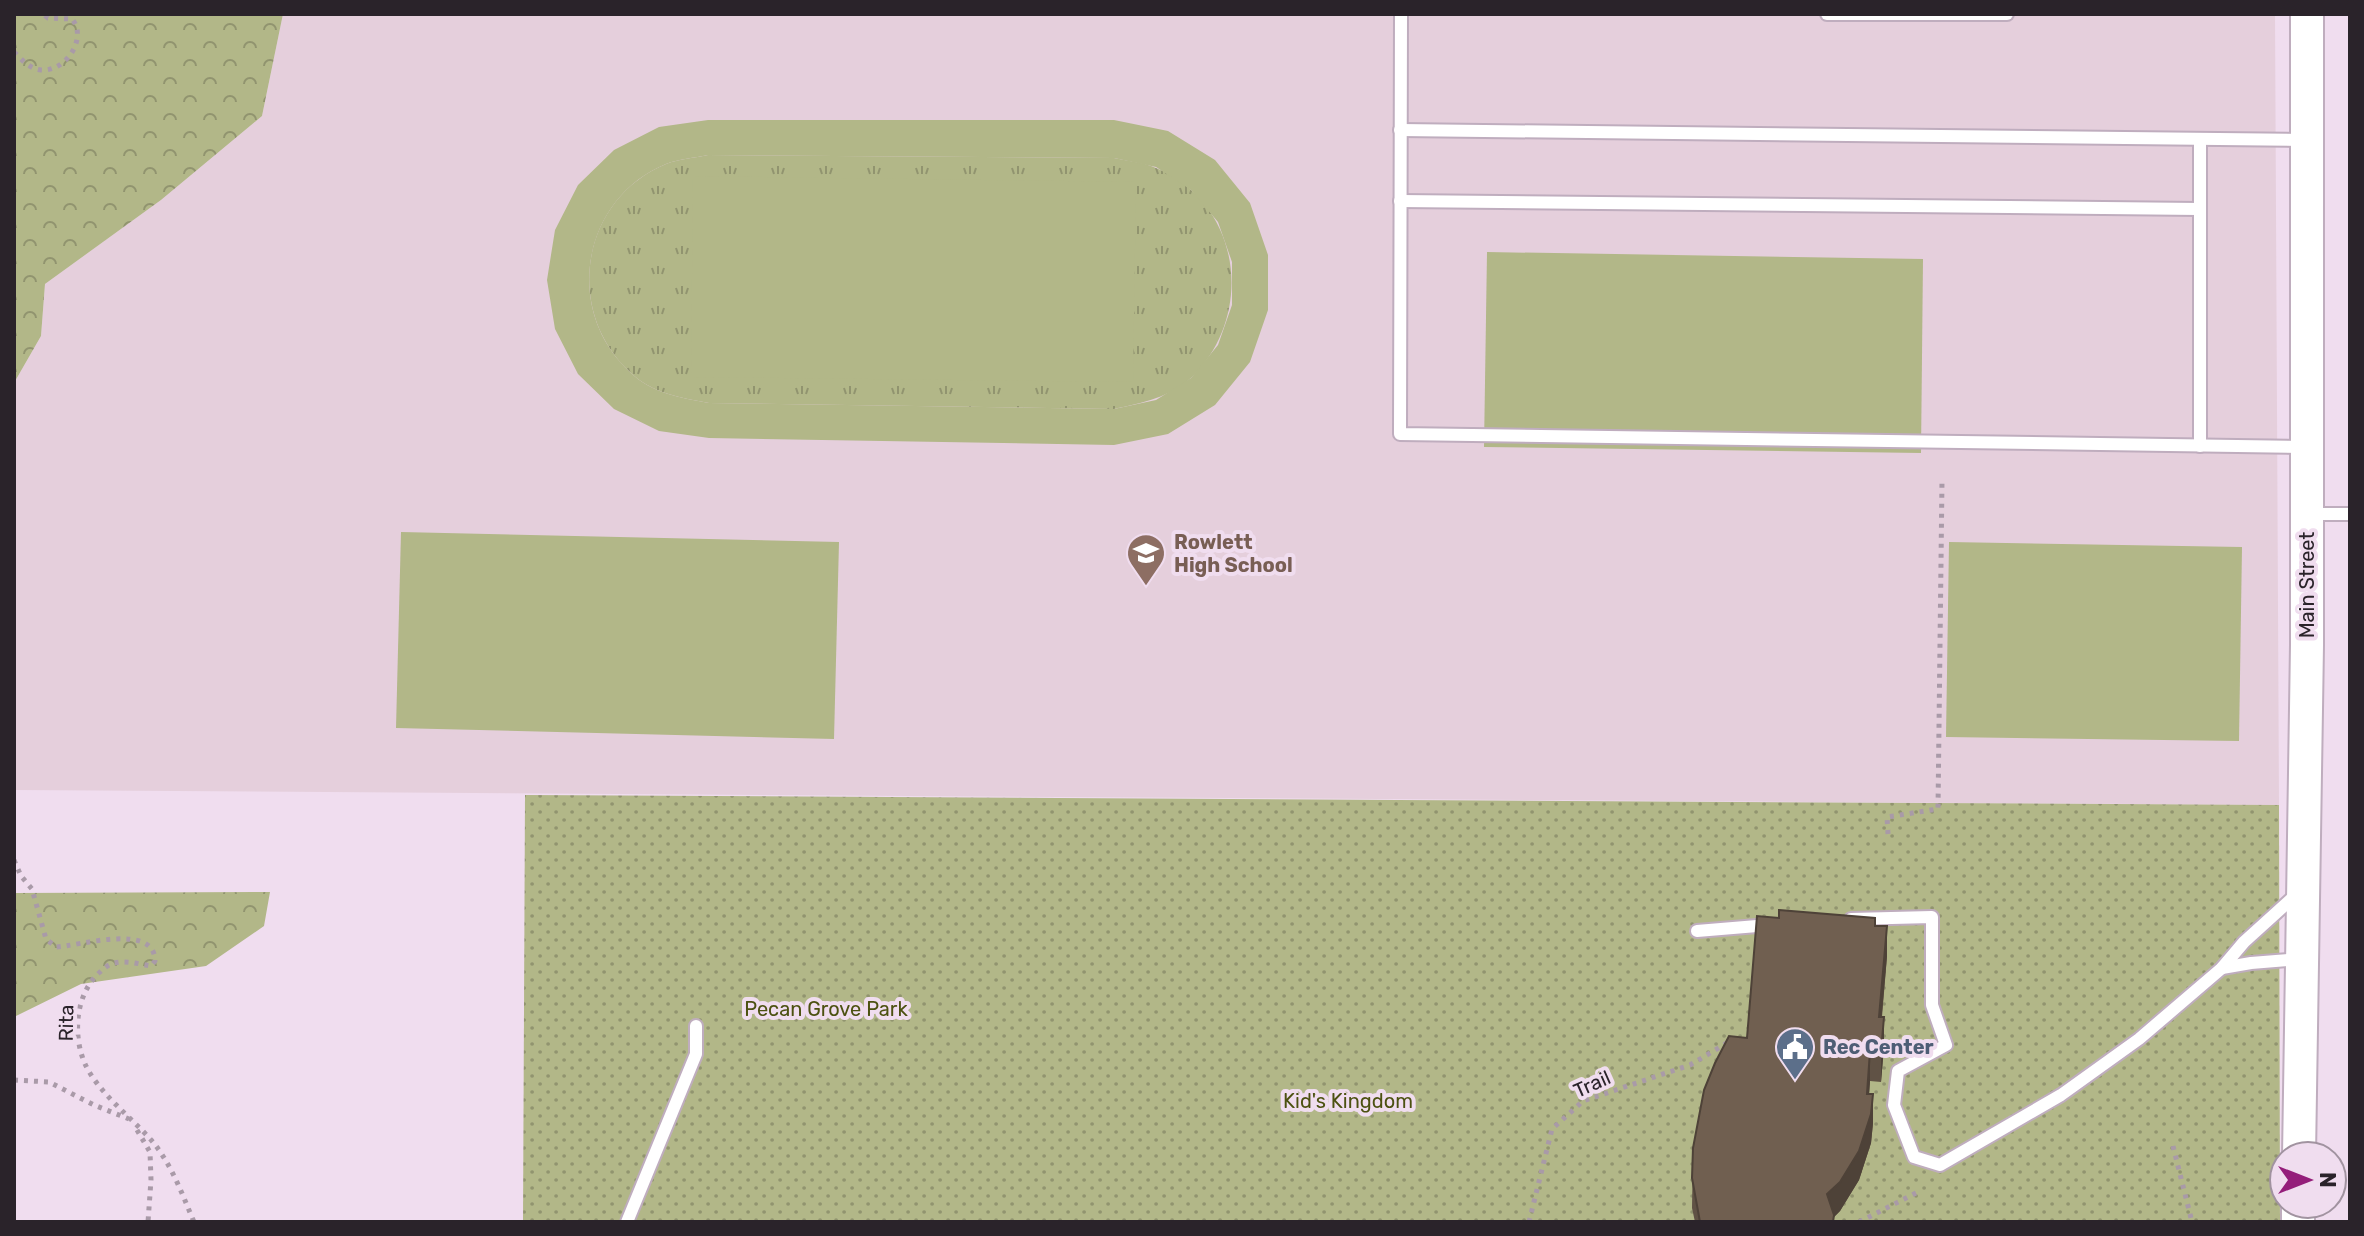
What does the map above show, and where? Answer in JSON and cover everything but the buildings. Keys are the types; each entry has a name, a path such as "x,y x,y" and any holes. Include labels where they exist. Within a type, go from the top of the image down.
{"street":[{"name":"Main Street","path":"2299,1140 2307,645 2307,14"}],"lane":[{"path":"1401,14 1400,434 2307,447"},
{"path":"1827,14 2007,14"},
{"path":"1400,130 2307,140"},
{"path":"2200,139 2200,446"},
{"path":"1400,201 2199,209"},
{"path":"2307,514 2350,514"},
{"path":"1844,919 1932,917 1932,1005 1946,1045 1898,1071 1894,1105 1914,1157 1940,1165 2061,1095 2157,1025 2222,968 2244,942 2303,889"},
{"path":"1697,931 1787,924"},
{"path":"2222,968 2302,959"},
{"path":"627,1222 696,1054 696,1026"}],"path":[{"path":"14,52 26,64 41,70 60,65 67,59 78,36 76,24 72,19 48,18 43,14"},
{"path":"1888,834 1887,817 1938,809 1942,480"},
{"name":"Rita","path":"14,860 21,876 32,889 46,939 56,947 119,939 139,940 155,953 151,966 111,963 96,975 84,991 78,1012 78,1038 86,1066 99,1086 152,1142 169,1166 194,1222"},
{"name":"Trail","path":"1529,1222 1552,1129 1583,1101 1690,1065 1737,1037"},
{"path":"14,1080 49,1082 131,1120 150,1152 148,1222"},
{"path":"2173,1146 2192,1222"},
{"path":"1859,1222 1916,1193"}],"shaded area":[{"name":"Rowlett High School","path":"283,14 2275,14 2279,805 14,790 14,383 41,336 45,284 161,200 262,116"}],"green space":[{"path":"14,14 283,14 262,116 161,200 45,284 41,336 14,383"},
{"path":"708,120 1114,120 1168,131 1215,160 1250,203 1268,255 1268,310 1250,362 1215,405 1168,434 1114,445 709,438 659,431 614,409 578,374 555,329 547,280 555,230 578,185 614,150 659,127","holes":["708,155 1114,158 1156,167 1191,190 1218,222 1232,262 1232,305 1218,345 1191,378 1156,400 1114,409 709,403 667,394 638,379 609,347 595,319 590,289 591,258 600,229 615,203 637,180 671,162"]},
{"path":"708,155 1114,158 1151,166 1185,184 1206,207 1222,233 1230,262 1231,292 1225,323 1212,351 1184,384 1156,398 1114,409 709,403 667,394 638,379 609,347 595,318 590,288 591,258 600,229 615,203 637,180 671,162"},
{"path":"693,176 1136,182 1133,382 691,377"},
{"path":"1487,252 1923,259 1921,453 1484,447"},
{"path":"401,532 839,542 834,739 396,728"},
{"path":"1949,542 2242,547 2239,741 1946,737"},
{"name":"Pecan Grove Park","path":"525,795 2279,805 2280,1140 2268,1140 2268,1220 2280,1222 523,1222"},
{"path":"270,892 264,926 206,966 81,984 14,1017 14,893"}],"place":[{"name":"Rowlett High School","path":"1146,587"},
{"name":"Rec Center","path":"1795,1081"}],"park label":[{"name":"Kid's Kingdom","path":"1348,1101"}]}
